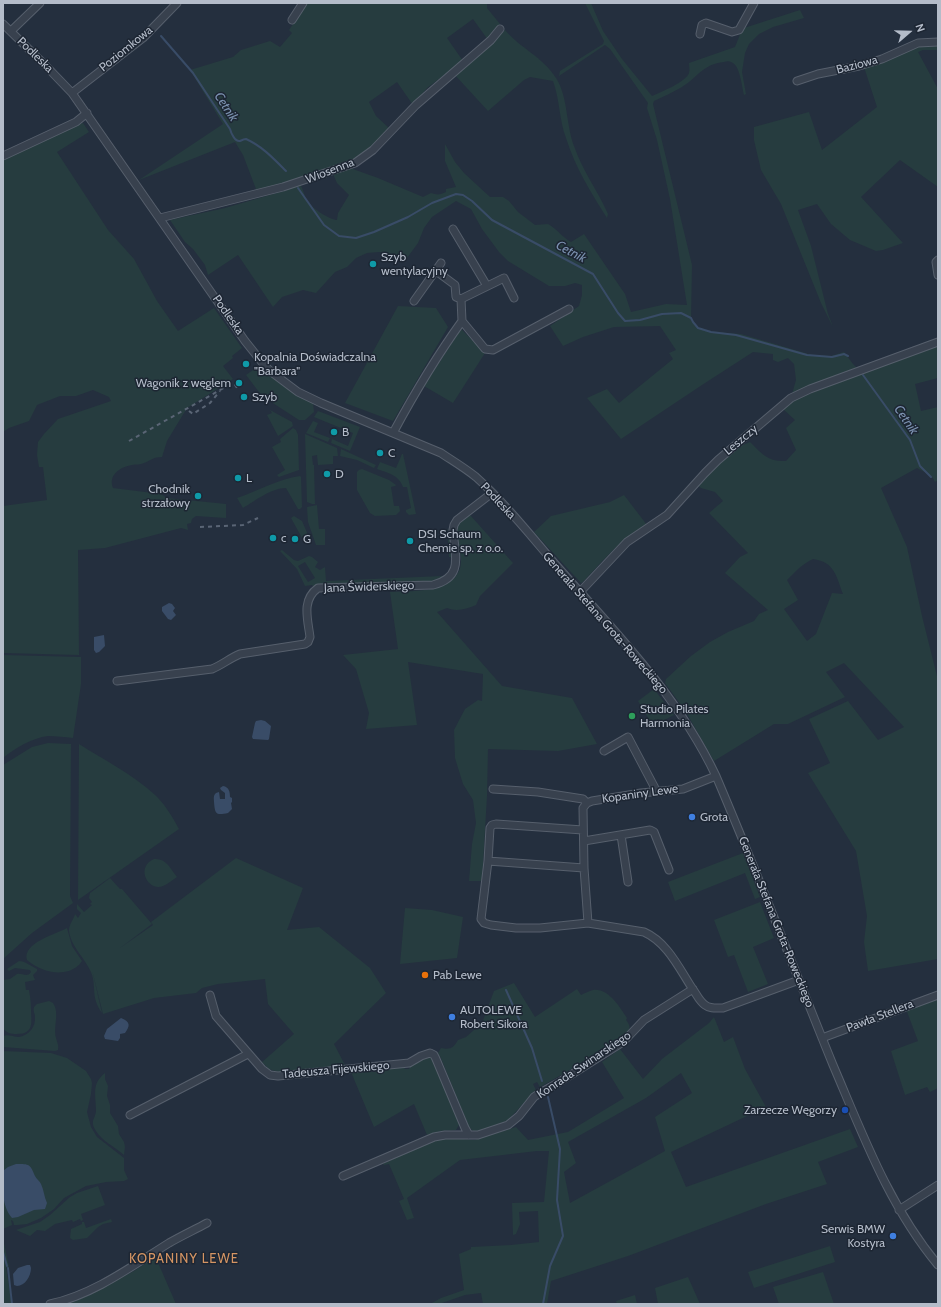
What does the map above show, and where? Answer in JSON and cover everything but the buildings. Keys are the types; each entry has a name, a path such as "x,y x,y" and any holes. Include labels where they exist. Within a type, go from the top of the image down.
{"street":[{"path":"11,32 40,3"},
{"name":"Poziomkowa","path":"72,93 143,38 177,3"},
{"path":"292,20 303,3"},
{"path":"700,34 702,25 706,23 732,32 739,30 754,3"},
{"name":"Podleska","path":"3,24 72,93 245,341 265,366 284,383 308,397 441,453 453,460 475,476 521,525"},
{"name":"Wiosenna","path":"160,218 289,186 355,163 373,150 416,105 491,40 500,29"},
{"name":"Baziowa","path":"797,81 818,74 835,72 882,59 918,43 938,42"},
{"path":"3,156 76,122 87,113"},
{"path":"453,229 487,286"},
{"path":"938,260 936,262 938,275"},
{"path":"414,301 441,263"},
{"path":"436,271 455,285 456,297 461,299"},
{"path":"461,299 504,278 514,298"},
{"path":"461,299 462,321 485,349 493,350 569,310"},
{"path":"393,433 434,362 462,321"},
{"name":"Leszczy","path":"580,592 627,542 667,515 718,460 791,398 810,389 938,342"},
{"name":"Jana Świderskiego","path":"117,681 212,669 218,667 231,657 240,654 305,644 308,642 310,637 307,603 311,594 320,588 433,585 441,583 451,576 455,570 454,525 457,520 492,493"},
{"name":"Generała Stefana Grota-Roweckiego","path":"521,525 658,682 698,742 716,776 822,1038 875,1162 899,1210 914,1234 938,1265"},
{"path":"604,751 628,737 657,792"},
{"name":"Kopaniny Lewe","path":"588,922 583,830 583,808 587,803 634,794 683,789 716,776"},
{"name":"Kopaniny Lewe","path":"493,789 538,792 583,799 587,803"},
{"path":"583,830 496,824 492,825 490,828 488,861 481,919 484,923 516,928 540,928 588,922 636,930 651,935 660,942 703,1004 711,1008 723,1008 799,980"},
{"path":"584,841 650,830 654,832 669,870"},
{"path":"621,836 628,882"},
{"path":"488,861 584,868"},
{"name":"Konrada Swinarskiego","path":"343,1176 434,1137 445,1135 485,1134 508,1125 516,1119 534,1097 623,1042 644,1020 693,989"},
{"name":"Tadeusza Fijewskiego","path":"210,995 216,1016 248,1054 270,1075 278,1076 409,1063 430,1053 434,1055 469,1135"},
{"name":"Pawła Stellera","path":"822,1038 938,995"},
{"path":"130,1115 248,1054"},
{"path":"899,1210 938,1185"},
{"path":"50,1304 64,1301 76,1296 130,1269 171,1242 207,1223"}],"green space":[{"path":"307,3 487,3 487,8 500,24 488,40 473,19 447,38 463,61 427,88 413,105 397,82 369,102 376,116 390,129 372,146 356,158 297,180 260,190 256,189 243,155 235,142 139,180 223,124 190,70 233,57 241,50 270,41 280,47 292,33 289,30"},
{"path":"585,3 591,3 603,31 622,59 652,96 683,80 689,73 689,63 735,47 744,28 800,10 804,18 773,27 759,34 749,44 745,53 742,72 746,94 744,95 739,73 735,65 726,61 711,65 688,83 654,101 653,104 692,265 691,320 696,327 714,332 741,334 812,355 831,356 844,352 858,369 792,394 796,380 794,364 788,358 778,362 773,360 773,354 753,352 621,439 587,398 607,389 619,403 673,359 669,353 676,350 660,326 614,327 583,337 563,346 550,326 579,306 582,295 582,285 575,283 565,286 549,286 508,261 499,252 482,229 471,209 456,201 432,217 424,228 418,243 404,262 386,253 367,253 356,258 347,267 335,272 316,293 303,290 282,297 273,307 238,255 208,275 205,265 193,249 185,242 170,220 225,208 287,190 300,184 306,199 311,206 324,215 337,220 338,213 349,195 337,183 333,174 350,168 423,197 431,193 442,194 446,192 446,189 456,187 445,161 445,144 455,162 464,173 490,197 503,197 509,201 518,212 535,225 548,224 571,242 584,234 625,294 631,312 666,304 687,305 670,199 657,140 647,108 648,103 610,49 605,45 559,76 560,71 603,44 604,41"},
{"path":"505,30 517,42 545,64 560,85 565,102 571,138 577,155 600,197 608,214 607,218 584,180 570,149 564,131 553,81 530,77 524,80 488,111 454,74"},
{"path":"938,44 938,50 923,50 918,52 938,89 938,187 900,160 861,197 903,243 876,251 850,240 831,224 817,204 798,210 811,246 828,314 833,327 821,303 781,204 761,170 754,140 754,127 809,112 822,150 877,107 864,67 917,45"},
{"path":"83,123 89,132 57,152 108,230 134,259 157,301 178,331 214,308 242,348 223,366 233,379 187,408 167,441 162,457 154,458 147,462 128,466 119,470 112,479 113,488 161,494 167,498 226,504 226,518 196,516 192,519 191,523 187,524 188,530 181,528 105,548 78,550 79,655 3,653 3,506 47,500 43,467 39,467 37,455 38,442 58,419 111,401 109,397 93,390 76,396 60,396 37,405 29,421 9,428 3,432 3,159"},
{"path":"398,306 436,308 448,327 393,421 345,403"},
{"path":"461,329 485,353 453,403 424,386"},
{"path":"938,344 938,378 915,384 921,411 938,407 938,480 935,482 930,475 917,468 881,488 907,547 938,680 938,959 868,971 864,942 867,916 856,851 808,773 830,763 809,719 848,701 878,740 904,727 844,663 826,672 845,697 788,724 774,724 714,761 686,712 665,683 666,679 691,656 710,642 728,632 754,621 759,614 768,610 725,573 740,557 748,553 709,513 723,501 715,492 701,488 697,485 738,447 750,442 762,454 770,459 786,461 796,450 786,428 795,420 783,409 796,399","holes":["813,559 826,563 834,571 843,594 832,593 816,634 807,641 784,609 798,600 787,580 799,568 809,561"]},
{"path":"260,365 285,387 313,403 314,412 305,420 299,420 262,396 246,375"},
{"path":"270,410 292,422 293,426 278,436 267,415 272,413"},
{"path":"318,411 360,427 350,451 331,443 332,439 348,446 353,433 314,417"},
{"path":"313,421 318,423 314,432 330,438 328,442 306,433"},
{"path":"293,428 296,430 298,435 299,470 279,477 277,475 285,470 272,447 281,442 280,439"},
{"path":"305,434 337,448 338,456 333,456 333,464 318,465 317,455 312,456 314,465 315,504 307,502"},
{"path":"341,449 376,465 374,468 357,460 340,456"},
{"path":"402,454 416,514 409,515 406,512 406,510 411,508 407,487 403,487 399,480 393,475 377,469 380,462 396,468"},
{"path":"362,469 389,480 396,485 391,487 394,506 399,506 400,511 396,515 375,516 370,513 357,490 357,472"},
{"path":"300,476 302,507 300,509 298,509 286,488 269,492 243,508 237,498 276,482"},
{"path":"624,495 647,525 629,536 621,543 581,583 534,532 551,516 610,502"},
{"path":"317,505 319,529 325,529 325,545 316,545 308,522 307,507"},
{"path":"470,515 513,563 480,596 476,605 462,610 447,608 437,612 502,686 572,698 597,744 558,751 488,749 482,881 469,881 472,844 476,823 473,800 463,784 455,758 454,730 465,709 478,700 482,701 483,674 408,662 417,725 366,729 369,713 356,669 343,655 398,649 390,592 427,590 437,588 453,580 459,571 461,563 457,528"},
{"path":"294,516 302,521 308,535 302,538 291,518"},
{"path":"448,529 453,557 449,557"},
{"path":"282,550 294,560 298,561 309,556 312,557 318,562 315,567 320,570 325,567 326,581 443,576 433,581 323,584 314,587 312,585 305,586 297,569 280,551","holes":["305,562 315,578 308,582 298,566"]},
{"path":"3,655 81,657 81,684 73,738 51,736 42,737 24,744 3,758"},
{"path":"654,689 674,715 653,726 638,701"},
{"path":"48,743 71,744 70,896 73,903 32,933 3,959 3,765 32,747"},
{"path":"79,744 127,774 154,794 168,810 179,829 78,900"},
{"path":"743,853 760,897 755,899 745,873 675,901 668,882"},
{"path":"236,858 303,888 287,930 319,927 370,968 386,993 334,1044 345,1065 278,1072 269,1069 262,1062 294,1034 268,1004 265,979 218,984 202,988 196,993 154,998 103,1014 92,970 102,1013 98,1007 91,972 70,937 70,926 75,914 78,918 81,913 77,909 77,904 84,912 92,905 90,904 92,902 89,898 90,893 110,878 120,889 122,889 152,924 120,948 153,925 151,922"},
{"path":"154,859 165,862 177,877 167,884 158,887 149,882 146,878 145,867"},
{"path":"760,902 774,938 753,947 768,984 748,992 734,955 728,957 714,920"},
{"path":"405,908 432,910 463,917 457,958 400,964"},
{"path":"67,928 72,946 82,961 78,966 69,971 52,972 42,969 27,960 27,954 35,944 48,936"},
{"path":"19,961 37,969 37,971 33,975 35,980 25,982 26,990 29,990 31,1004 31,1026 27,1032 15,1034 7,1032 3,1028 3,980 10,979 17,974 28,975 31,972 30,970 15,968 9,971 7,969"},
{"path":"514,983 535,1017 577,989 581,995 593,990 604,992 617,1004 627,1018 626,1020 629,1025 629,1030 627,1033 568,1071 540,1087 537,1082 533,1084 536,1090 507,1121 478,1131 473,1131 469,1127 438,1053 441,1048 451,1048 458,1040 466,1037 482,1023 494,991"},
{"path":"938,997 938,1088 930,1092 927,1087 905,1095 891,1051 918,1041 906,1009"},
{"path":"49,1001 53,1003 56,1011 55,1033 58,1050 3,1047 3,1036 7,1035 19,1037 31,1030 35,1020 34,1007 37,1004"},
{"path":"714,1017 724,1042 733,1037 745,1069 766,1107 671,1152 686,1187 850,1129 858,1147 818,1162 827,1184 766,1204 628,1256 551,1281 547,1304 483,1304 481,1293 465,1295 439,1304 430,1304 441,1298 464,1290 459,1254 471,1249 471,1247 539,1242 538,1211 519,1212 520,1224 516,1234 513,1235 512,1203 544,1202 549,1151 537,1151 460,1160 407,1198 414,1218 407,1220 399,1201 404,1199 389,1164 383,1164 436,1139 444,1137 474,1140 516,1127 528,1140 568,1132 624,1098 602,1062 620,1049 643,1079 662,1059 709,1023","holes":["681,1073 692,1093 655,1117 665,1151 570,1203 564,1172 576,1163 568,1142 646,1098"]},
{"path":"3,1051 51,1053 67,1058 86,1071 92,1083 87,1112 91,1127 97,1137 124,1158 124,1170 128,1179 124,1181 106,1182 86,1186 64,1198 54,1209 41,1218 27,1224 17,1225 14,1225 13,1221 11,1220 12,1225 3,1229"},
{"path":"427,1057 433,1059 459,1121 459,1125 456,1130 441,1131 427,1135 414,1104 374,1127 351,1072 364,1070 366,1072 375,1072 377,1069 404,1067 405,1069 409,1069 410,1066"},
{"path":"105,1073 105,1079 108,1086 107,1096 110,1105 110,1113 118,1126 119,1134 124,1142 124,1155 99,1135 93,1124 96,1113 95,1090 98,1081"},
{"path":"98,1186 105,1205 81,1214 83,1220 81,1221 80,1219 73,1222 72,1220 55,1224 45,1231 37,1230 30,1236 16,1230 40,1222 70,1197"},
{"path":"111,1219 112,1222 98,1227 87,1238 73,1240 70,1238 71,1229 82,1224 82,1222 84,1222 86,1228"},
{"path":"3,1238 9,1267 6,1268 12,1304 3,1304"},
{"path":"830,1246 835,1262 754,1288 748,1272"},
{"path":"156,1258 176,1304 68,1304 134,1271"},
{"path":"823,1272 834,1304 779,1304 773,1287"},
{"path":"688,1277 700,1304 658,1304 655,1288"},
{"path":"635,1295 637,1304 617,1304 616,1301"}],"water":[{"path":"169,603 175,608 173,611 176,615 171,620 168,619 162,611 162,607"},
{"path":"104,635 105,646 96,653 94,650 94,637"},
{"path":"256,721 265,721 271,726 268,740 253,739 252,737"},
{"path":"223,786 228,789 230,797 232,798 232,809 228,813 218,814 215,811 214,795 219,792 220,799 225,799 225,793 220,788"},
{"path":"121,1018 129,1024 125,1033 120,1034 118,1041 105,1039 104,1036 107,1029"},
{"path":"16,1164 27,1165 32,1169 41,1184 47,1203 45,1209 34,1210 12,1218 8,1213 4,1202 3,1171"},
{"path":"30,1265 31,1268 27,1280 20,1286 14,1285 13,1274 18,1268"}],"waterway":[{"name":"Cetnik","path":"161,36 193,73 235,139 238,141 246,139 257,145 268,153 286,171"},
{"name":"Cetnik","path":"298,188 324,225 339,236 356,238 408,217 432,203 456,194 463,195 472,201 492,220 593,274 618,313 625,321 640,320 662,314 681,313 691,318 698,328 711,332 736,335 807,355 832,357 844,354 848,356"},
{"name":"Cetnik","path":"863,375 910,440 920,466 931,477"},
{"path":"506,990 532,1048 542,1081"},
{"path":"543,1304 550,1266 563,1236 557,1200 560,1149 548,1097"},
{"path":"3,1252 7,1266"},
{"path":"8,1268 12,1304"}],"railway":[{"path":"129,441 229,385 235,385 239,391"},
{"path":"189,411 193,414 210,403 220,391"},
{"path":"200,527 243,525 258,518"}],"place":[{"name":"Szyb wentylacyjny","path":"373,264"},
{"name":"Kopalnia Doświadczalna \"Barbara\"","path":"246,364"},
{"name":"Wagonik z węglem","path":"239,383"},
{"name":"Szyb","path":"244,397"},
{"name":"B","path":"334,432"},
{"name":"C","path":"380,453"},
{"name":"D","path":"327,474"},
{"name":"L","path":"238,478"},
{"name":"Chodnik strzałowy","path":"198,496"},
{"name":"c","path":"273,538"},
{"name":"G","path":"295,539"},
{"name":"DSI Schaum Chemie sp. z o.o.","path":"410,541"},
{"name":"Studio Pilates Harmonia","path":"632,716"},
{"name":"Grota","path":"692,817"},
{"name":"Pab Lewe","path":"425,975"},
{"name":"AUTOLEWE Robert Sikora","path":"452,1017"},
{"name":"Zarzecze Węgorzy","path":"845,1110"},
{"name":"Serwis BMW Kostyra","path":"893,1236"}],"district":[{"name":"KOPANINY LEWE","path":"184,1259"}]}
